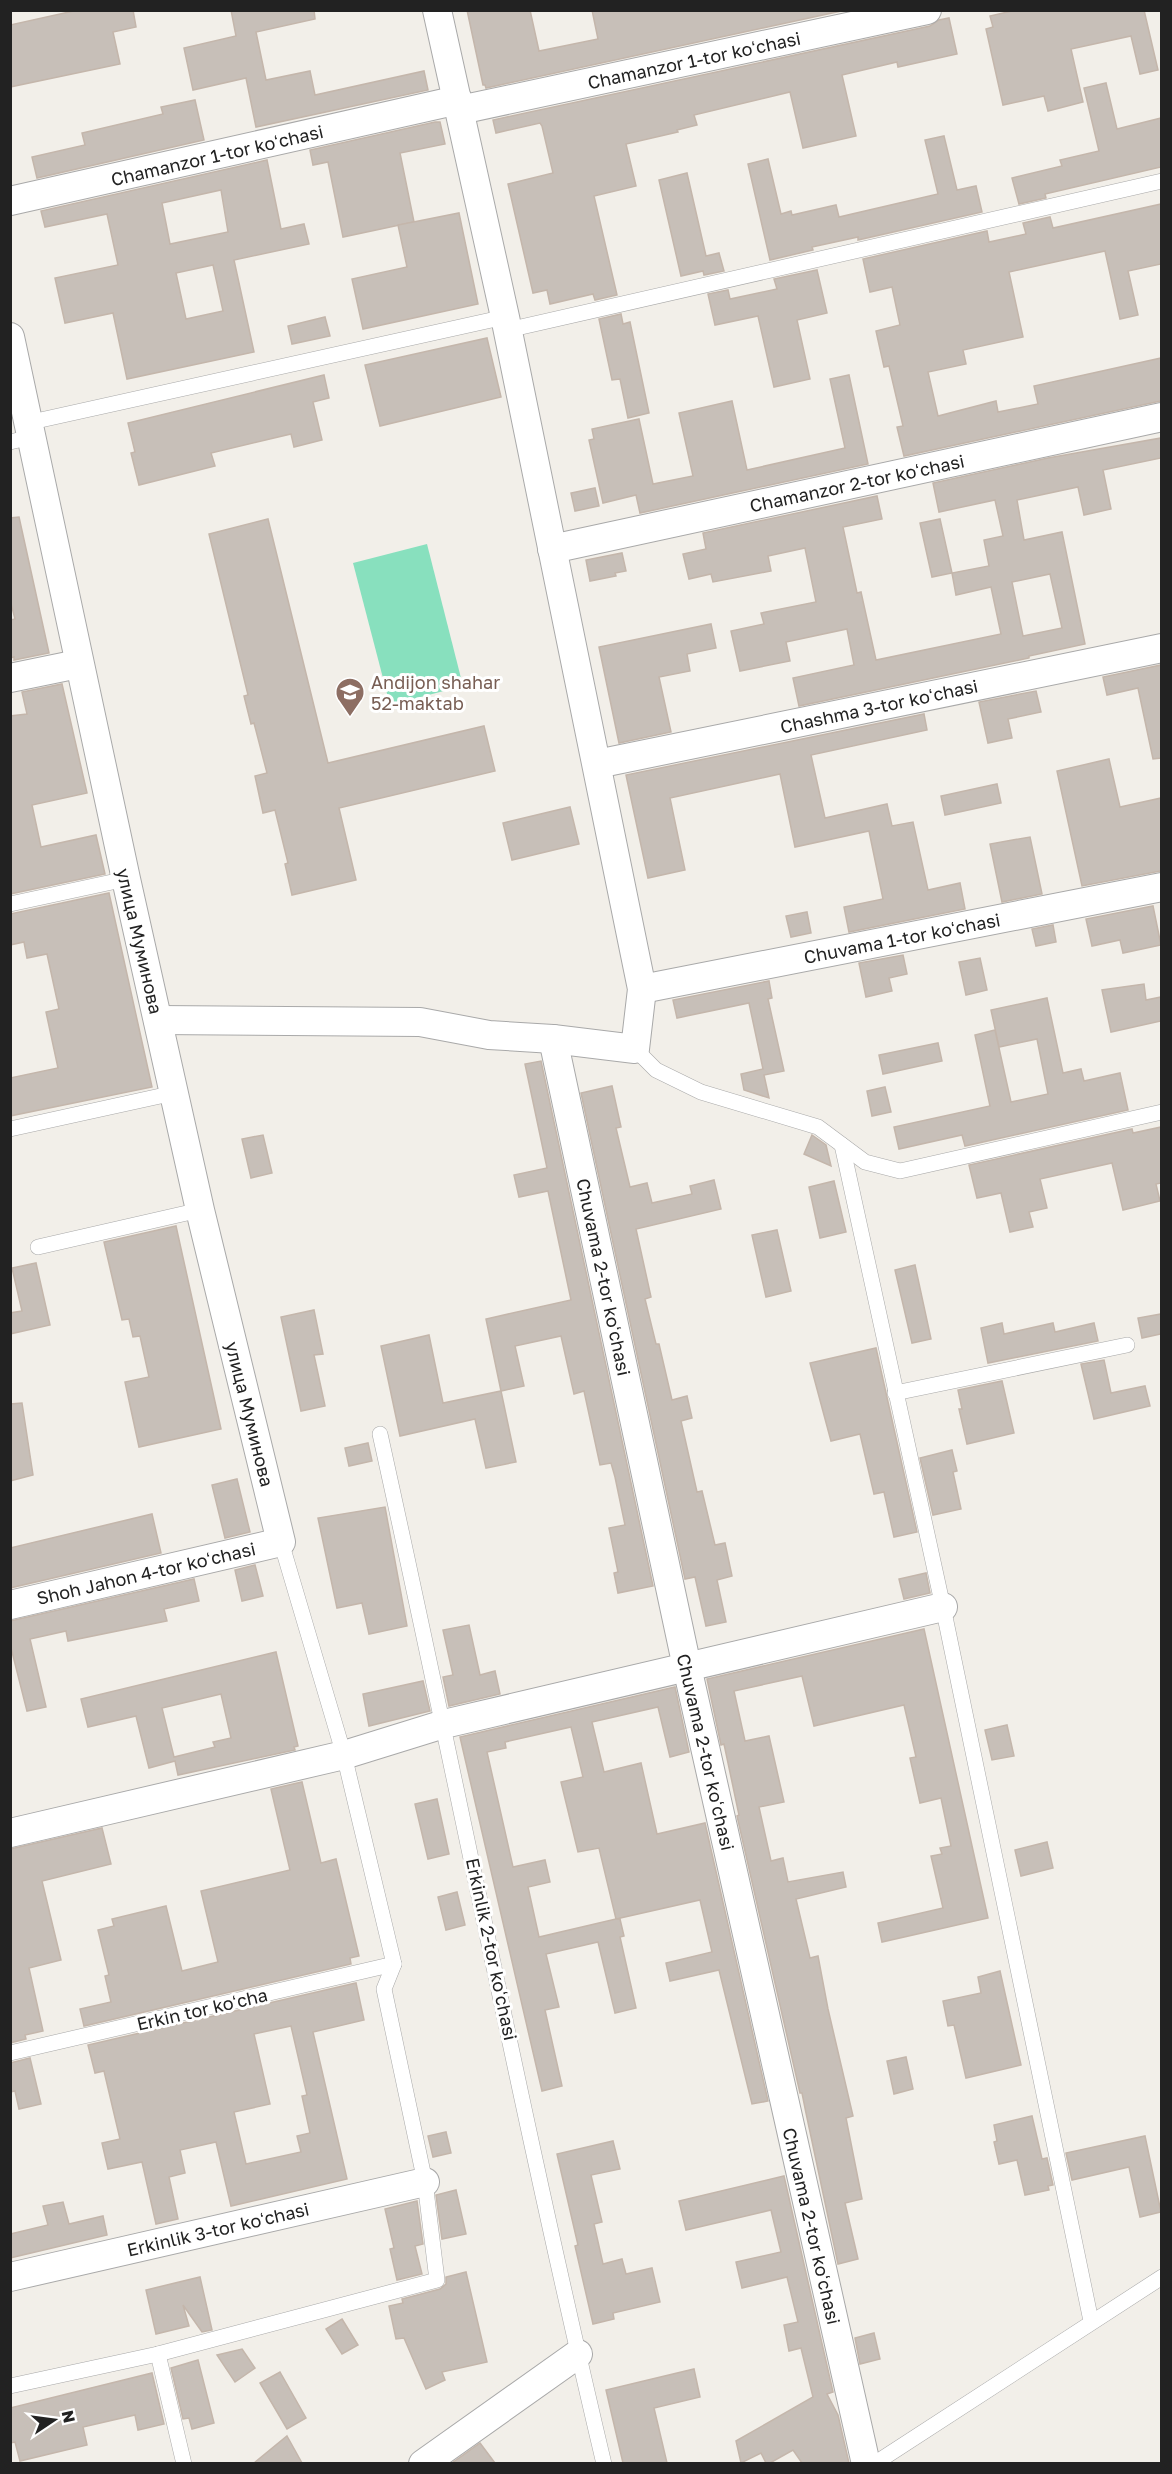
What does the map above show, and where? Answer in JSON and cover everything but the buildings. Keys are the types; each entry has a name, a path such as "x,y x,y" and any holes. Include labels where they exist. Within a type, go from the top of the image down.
{"street":[{"path":"158,1020 420,1022 489,1035 553,1039 635,1049 642,989 506,323 437,10"},
{"name":"Chamanzor 1-tor koʻchasi","path":"10,201 459,105 927,10"},
{"name":"улица Муминова","path":"10,338 23,434 78,664 200,1210 281,1542"},
{"name":"Chamanzor 2-tor koʻchasi","path":"552,549 1161,417"},
{"name":"Chashma 3-tor koʻchasi","path":"597,764 1161,648"},
{"path":"10,678 78,664"},
{"name":"Chuvama 1-tor koʻchasi","path":"642,989 1161,887"},
{"name":"Chuvama 2-tor koʻchasi","path":"553,1039 687,1667 866,2463"},
{"name":"Shoh Jahon 4-tor koʻchasi","path":"10,1605 281,1542"},
{"path":"10,1833 344,1755 444,1724 943,1607"},
{"name":"Erkinlik 3-tor koʻchasi","path":"10,2277 425,2182"},
{"path":"423,2463 578,2354"}],"lane":[{"path":"23,434 506,323 1161,181"},
{"path":"10,904 126,879"},
{"path":"635,1049 656,1070 701,1092 818,1127 865,1162 900,1171 1161,1112"},
{"path":"10,1129 174,1093"},
{"path":"842,1145 943,1607 1091,2321"},
{"path":"38,1247 200,1210"},
{"path":"895,1393 1127,1345"},
{"name":"Erkinlik 2-tor koʻchasi","path":"380,1434 578,2354 604,2463"},
{"path":"10,2386 158,2354 438,2280 425,2182 384,1989 394,1964 344,1755 281,1542"},
{"name":"Erkin tor koʻcha","path":"10,2053 394,1964"},
{"path":"874,2463 1161,2277"},
{"path":"158,2354 184,2463"}],"green space":[{"path":"427,544 463,686 390,705 353,563"}],"place":[{"name":"Andijon shahar 52-maktab","path":"350,718"}]}
